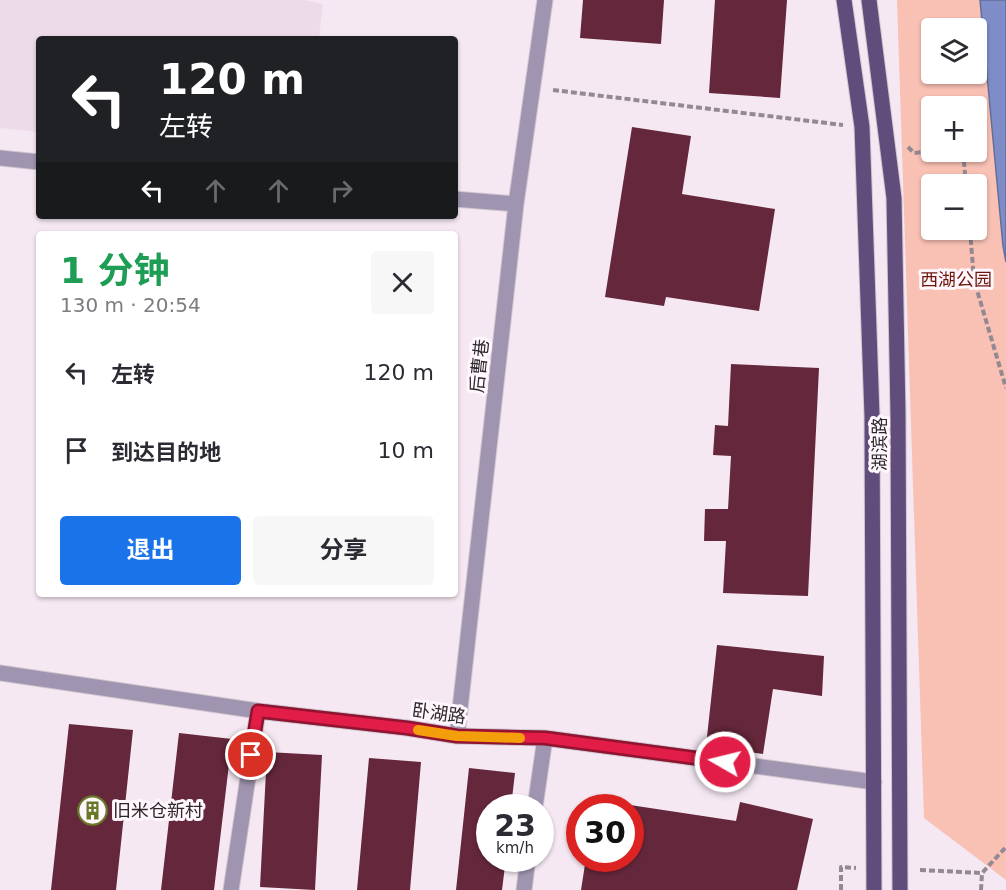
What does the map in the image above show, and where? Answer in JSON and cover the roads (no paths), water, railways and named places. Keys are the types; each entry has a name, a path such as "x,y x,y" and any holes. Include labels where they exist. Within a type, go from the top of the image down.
{"main road":[{"name":"湖滨路","path":"844,0 862,127 872,416 874,890"},
{"name":"湖滨路","path":"869,0 894,198 898,414 900,890"}],"street":[{"name":"后曹巷","path":"457,736 516,204 545,0"},
{"path":"0,158 36,162"},
{"path":"458,199 516,204"},
{"name":"卧湖路","path":"0,672 258,711 457,736 545,738 873,783"},
{"path":"231,890 258,711"},
{"path":"537,794 545,738"},
{"path":"524,890 526,872"}],"water":[{"path":"980,0 1006,0 1006,262 987,75 987,18 982,18"}],"place":[{"name":"旧米仓新村","path":"92,810"}],"park label":[{"name":"西湖公园","path":"956,279"}]}
